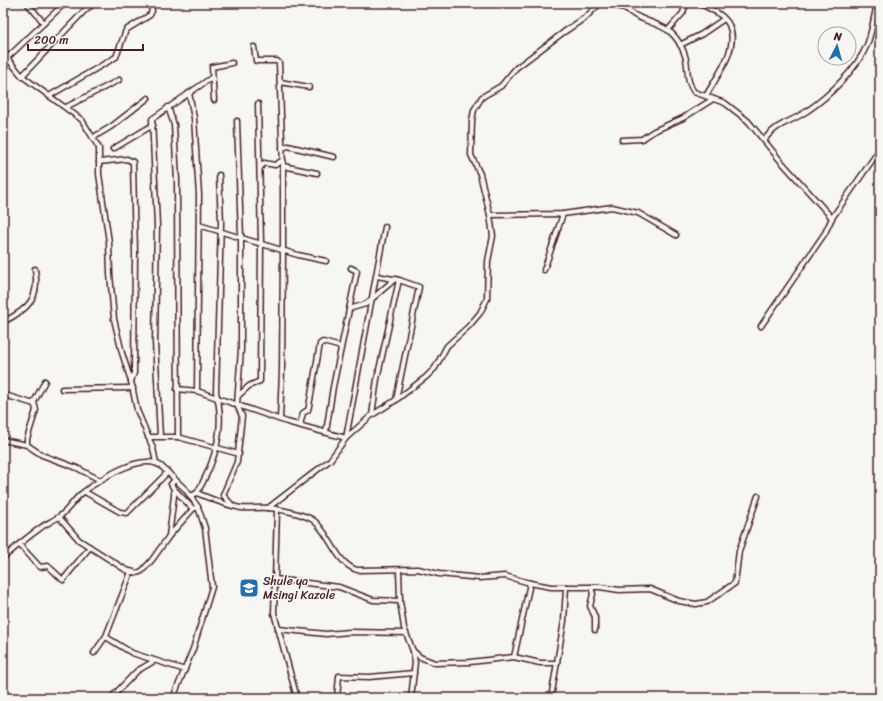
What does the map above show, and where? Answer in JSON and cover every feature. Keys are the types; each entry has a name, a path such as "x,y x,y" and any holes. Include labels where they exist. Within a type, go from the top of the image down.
{"street":[{"path":"27,3 44,23"},
{"path":"7,58 64,3"},
{"path":"22,76 86,9 95,3"},
{"path":"49,96 86,72 105,64 116,57 126,30 150,15 152,11 150,3"},
{"path":"268,508 330,460 346,438 372,415 396,400 430,373 447,346 469,326 484,306 488,292 488,261 493,236 490,215 480,174 471,155 472,121 478,103 488,92 501,86 516,68 586,17 600,3"},
{"path":"608,3 626,9 649,22 668,30 680,45 686,59 692,89 698,94 724,103 738,112 753,126 779,159 832,218"},
{"path":"624,3 626,9"},
{"path":"668,30 683,13 686,3"},
{"path":"699,3 724,19 729,24 730,31 730,53 726,63 706,96"},
{"path":"764,140 775,127 806,112 817,104 858,60 871,34 877,3"},
{"path":"680,45 702,34 724,19"},
{"path":"254,47 256,61 278,62 280,82 284,250 280,419"},
{"path":"3,49 7,58 22,76 82,120 94,137 99,148 99,174 110,242 112,307 122,353 133,388 137,410 148,437 156,463 168,472 191,496 198,507 205,528 212,587 185,670 173,698"},
{"path":"214,100 211,78 212,67 232,63"},
{"path":"160,436 154,342 157,225 152,126 153,117 211,78"},
{"path":"66,107 119,80"},
{"path":"280,82 310,87"},
{"path":"189,93 192,104 196,147 199,225 197,232 199,240 197,391"},
{"path":"94,137 112,126 148,98"},
{"path":"622,140 642,139 654,131 683,118 713,99"},
{"path":"238,396 249,386 260,381 262,243 258,104"},
{"path":"168,107 174,125 177,181 178,437"},
{"path":"233,506 223,495 239,454 242,416 237,405 241,349 241,237 237,121"},
{"path":"113,149 152,126"},
{"path":"282,148 285,146 294,147 334,157"},
{"path":"761,326 825,232 832,218 880,149"},
{"path":"99,162 127,159 133,162 135,254 134,373 131,381"},
{"path":"260,168 264,163 275,165 283,160"},
{"path":"283,166 317,173"},
{"path":"191,496 197,493 217,448 219,435 220,404 216,392 220,230 219,175"},
{"path":"490,215 563,214 588,211 604,207 622,208 645,217 676,235"},
{"path":"544,270 563,214"},
{"path":"199,225 220,230 298,255 326,261"},
{"path":"346,438 373,299 385,227"},
{"path":"326,432 341,347 357,271 351,268"},
{"path":"3,322 12,317 34,299 36,287 35,269"},
{"path":"377,276 397,279 419,287 396,400"},
{"path":"349,309 363,305 373,299 397,279"},
{"path":"372,415 377,379 397,289 397,279"},
{"path":"385,289 397,289"},
{"path":"300,425 303,413 308,410 309,406 320,344 323,342 341,347"},
{"path":"27,445 27,439 36,410 34,404 40,389 46,381"},
{"path":"62,389 133,388"},
{"path":"177,389 197,391 287,422 346,438"},
{"path":"3,397 8,396 34,404"},
{"path":"148,437 178,437 239,454"},
{"path":"3,440 27,445 42,455 77,468 100,480"},
{"path":"3,558 38,529 59,517 84,492 100,480 119,469 138,464 156,463"},
{"path":"84,492 120,512 127,513 168,472"},
{"path":"175,480 171,484 174,489 193,509"},
{"path":"169,536 174,501 174,489"},
{"path":"197,493 233,506 242,508 268,508 311,519 316,522 334,549 353,569 418,569 439,574 480,578 502,576 530,584 552,587 591,587 619,590 650,589 685,603 698,604 707,602 736,581 740,551 758,496"},
{"path":"59,517 79,540 131,572 142,571 169,536 193,509 198,507"},
{"path":"277,510 274,613 297,698"},
{"path":"19,544 40,567 48,566 63,580 90,548"},
{"path":"399,570 400,601 405,633 413,651 414,673 411,698"},
{"path":"94,652 106,637 131,572"},
{"path":"275,579 339,587 373,600 400,601"},
{"path":"514,657 530,584"},
{"path":"551,698 564,621 566,587"},
{"path":"591,587 593,594 590,606 595,617 595,630"},
{"path":"278,630 326,634 350,632 405,633"},
{"path":"106,637 132,652 185,670"},
{"path":"413,651 420,657 435,663 482,661 514,657 540,663 557,663"},
{"path":"111,698 137,671 155,661"},
{"path":"337,698 338,676 369,676 414,673"}],"place":[{"name":"Shule ya Msingi Kazole","path":"249,588"}]}
